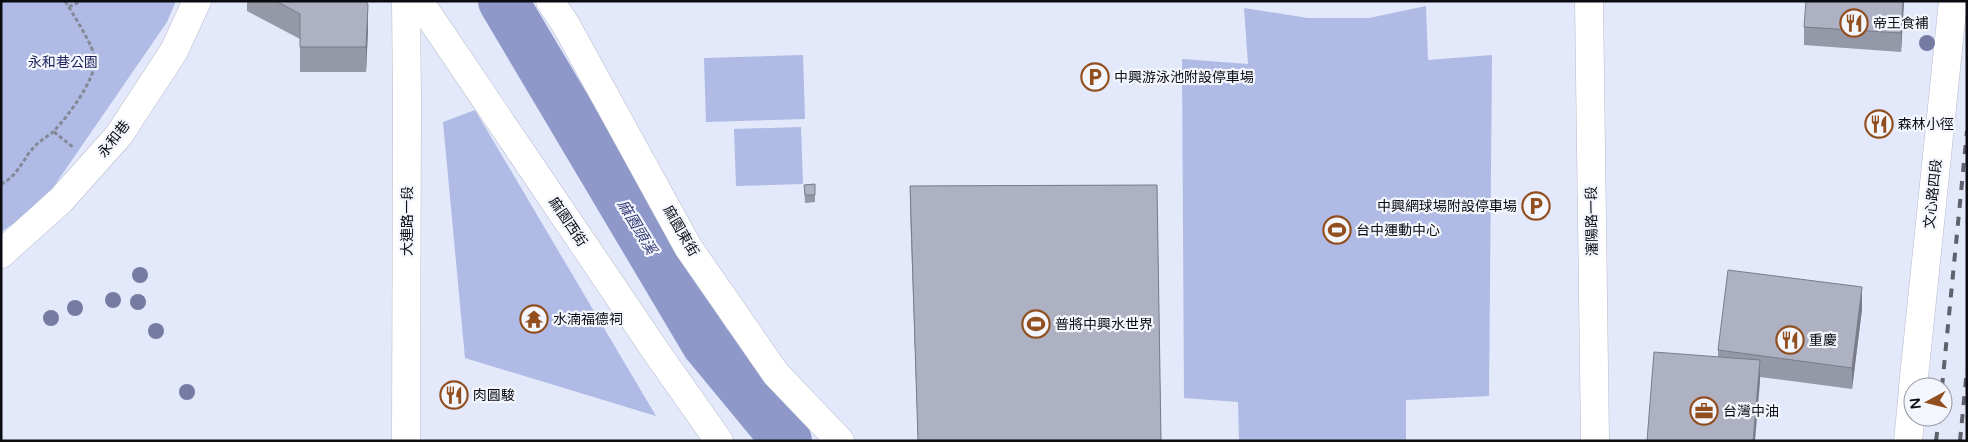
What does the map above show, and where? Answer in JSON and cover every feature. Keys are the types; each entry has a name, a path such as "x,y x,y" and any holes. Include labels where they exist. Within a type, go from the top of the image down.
{"street":[{"name":"永和巷","path":"1,254 61,200 119,135 174,51 197,1"},
{"name":"大連路一段","path":"406,1 406,441"},
{"name":"麻園西街","path":"419,1 640,328 719,441"},
{"name":"麻園東街","path":"550,1 566,25 688,247 776,374 840,441"},
{"name":"瀋陽路一段","path":"1588,1 1595,441"},
{"name":"文心路四段","path":"1914,377 1953,1"},
{"path":"1908,441 1909,427"}],"path":[{"path":"1,184 6,182 21,166 36,145 54,132 91,78 95,58 79,23 65,1"},
{"path":"69,7 81,1"},
{"path":"54,132 73,147"}],"green space":[{"name":"永和巷公園","path":"1,1 176,1 167,22 41,205 1,232"},
{"name":"台中運動中心","path":"1426,6 1428,60 1492,55 1489,396 1406,400 1406,441 1239,441 1238,402 1184,398 1182,59 1248,64 1244,8 1308,18 1369,18"},
{"path":"803,55 805,119 706,122 704,58"},
{"path":"475,110 656,416 465,358 443,122"},
{"path":"801,127 803,184 736,186 734,129"}],"building":[{"path":"276,1 366,1 368,5 366,47 300,47 300,14"},
{"name":"帝王食補","path":"1806,1 1903,1 1901,33 1804,27"},
{"path":"815,184 815,195 805,195 804,185"},
{"name":"普將中興水世界","path":"1157,185 1161,440 918,440 910,186"},
{"name":"重慶","path":"1728,270 1862,287 1852,368 1718,350"},
{"name":"台灣中油","path":"1654,352 1760,360 1753,441 1647,441"}],"waterway":[{"name":"麻園頭溪","path":"503,1 706,343 787,441"}],"railway":[{"path":"1943,377 1967,131"},
{"path":"1960,441 1967,369"},
{"path":"1936,441 1938,427"}],"place":[{"name":"帝王食補","path":"1854,23"},
{"name":"中興游泳池附設停車場","path":"1095,77"},
{"name":"森林小徑","path":"1879,124"},
{"name":"中興網球場附設停車場","path":"1536,206"},
{"name":"台中運動中心","path":"1337,230"},
{"name":"水湳福德祠","path":"534,319"},
{"name":"普將中興水世界","path":"1036,324"},
{"name":"重慶","path":"1790,340"},
{"name":"肉圓駿","path":"454,395"},
{"name":"台灣中油","path":"1704,411"}]}
